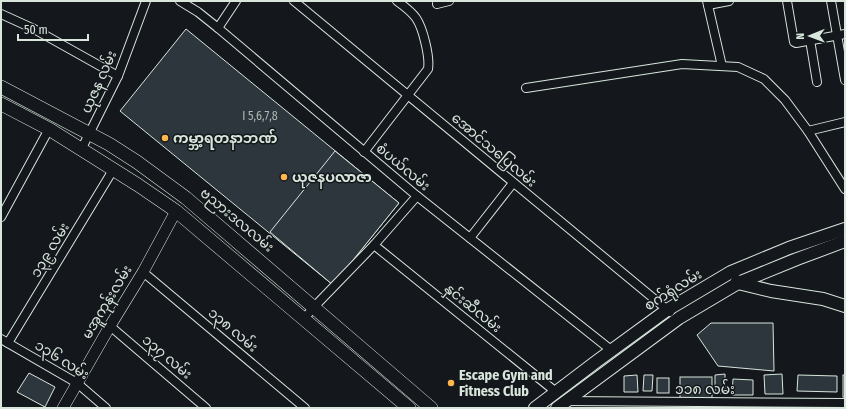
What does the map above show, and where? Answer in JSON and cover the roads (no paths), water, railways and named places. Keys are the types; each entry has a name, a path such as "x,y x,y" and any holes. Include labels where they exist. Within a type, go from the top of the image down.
{"main road":[{"name":"ဗညားဒလလမ်း","path":"1,87 109,144 138,162 186,198 430,408"},
{"path":"1,104 49,129 138,185 176,211 303,320 410,408"},
{"name":"စက်ရုံလမ်း","path":"535,408 611,350 667,310 731,272 789,248 845,229"},
{"name":"စက်ရုံလမ်း","path":"561,405 679,318 738,283 797,259 845,242"},
{"path":"731,272 738,283 772,291 823,299 845,306"}],"street":[{"name":"ယုဇန လမ်း","path":"81,150 90,135 118,76 146,1"},
{"name":"စံပယ်လမ်း","path":"180,1 198,12 218,28 417,196 611,350"},
{"path":"218,28 236,1"},
{"name":"အောင်သပြေလမ်း","path":"294,1 667,310 679,318"},
{"path":"364,152 428,69 429,63 426,43 417,19 398,1"},
{"path":"437,4 449,1"},
{"path":"722,66 708,3 729,1"},
{"path":"787,1 794,42 798,44 810,40 841,35"},
{"path":"831,1 841,35 845,80"},
{"path":"1,14 34,29 118,76"},
{"path":"810,40 817,82"},
{"path":"526,88 682,64 738,67 764,79 785,100 808,131 845,190"},
{"path":"808,131 845,122"},
{"path":"1,217 49,129"},
{"name":"၁၃၉ လမ်း","path":"5,341 113,170"},
{"path":"470,238 513,182"},
{"path":"303,320 374,245 417,196"},
{"name":"မအူကုန်းလမ်း","path":"64,408 110,326 143,272 176,211"},
{"name":"နှင်းဆီလမ်း","path":"374,245 556,392"},
{"name":"၁၃၈ လမ်း","path":"143,272 305,408"},
{"name":"၁၃၇ လမ်း","path":"110,326 206,408"},
{"name":"၁၃၆ လမ်း","path":"5,341 77,383 106,408"},
{"name":"၁၁၈ လမ်း","path":"561,405 845,403"}],"place":[{"name":"ကမ္ဘာ့ရတနာဘဏ်","path":"165,138"},
{"name":"ယုဇနပလာဇာ","path":"284,177"},
{"name":"Escape Gym and Fitness Club","path":"451,383"}]}
